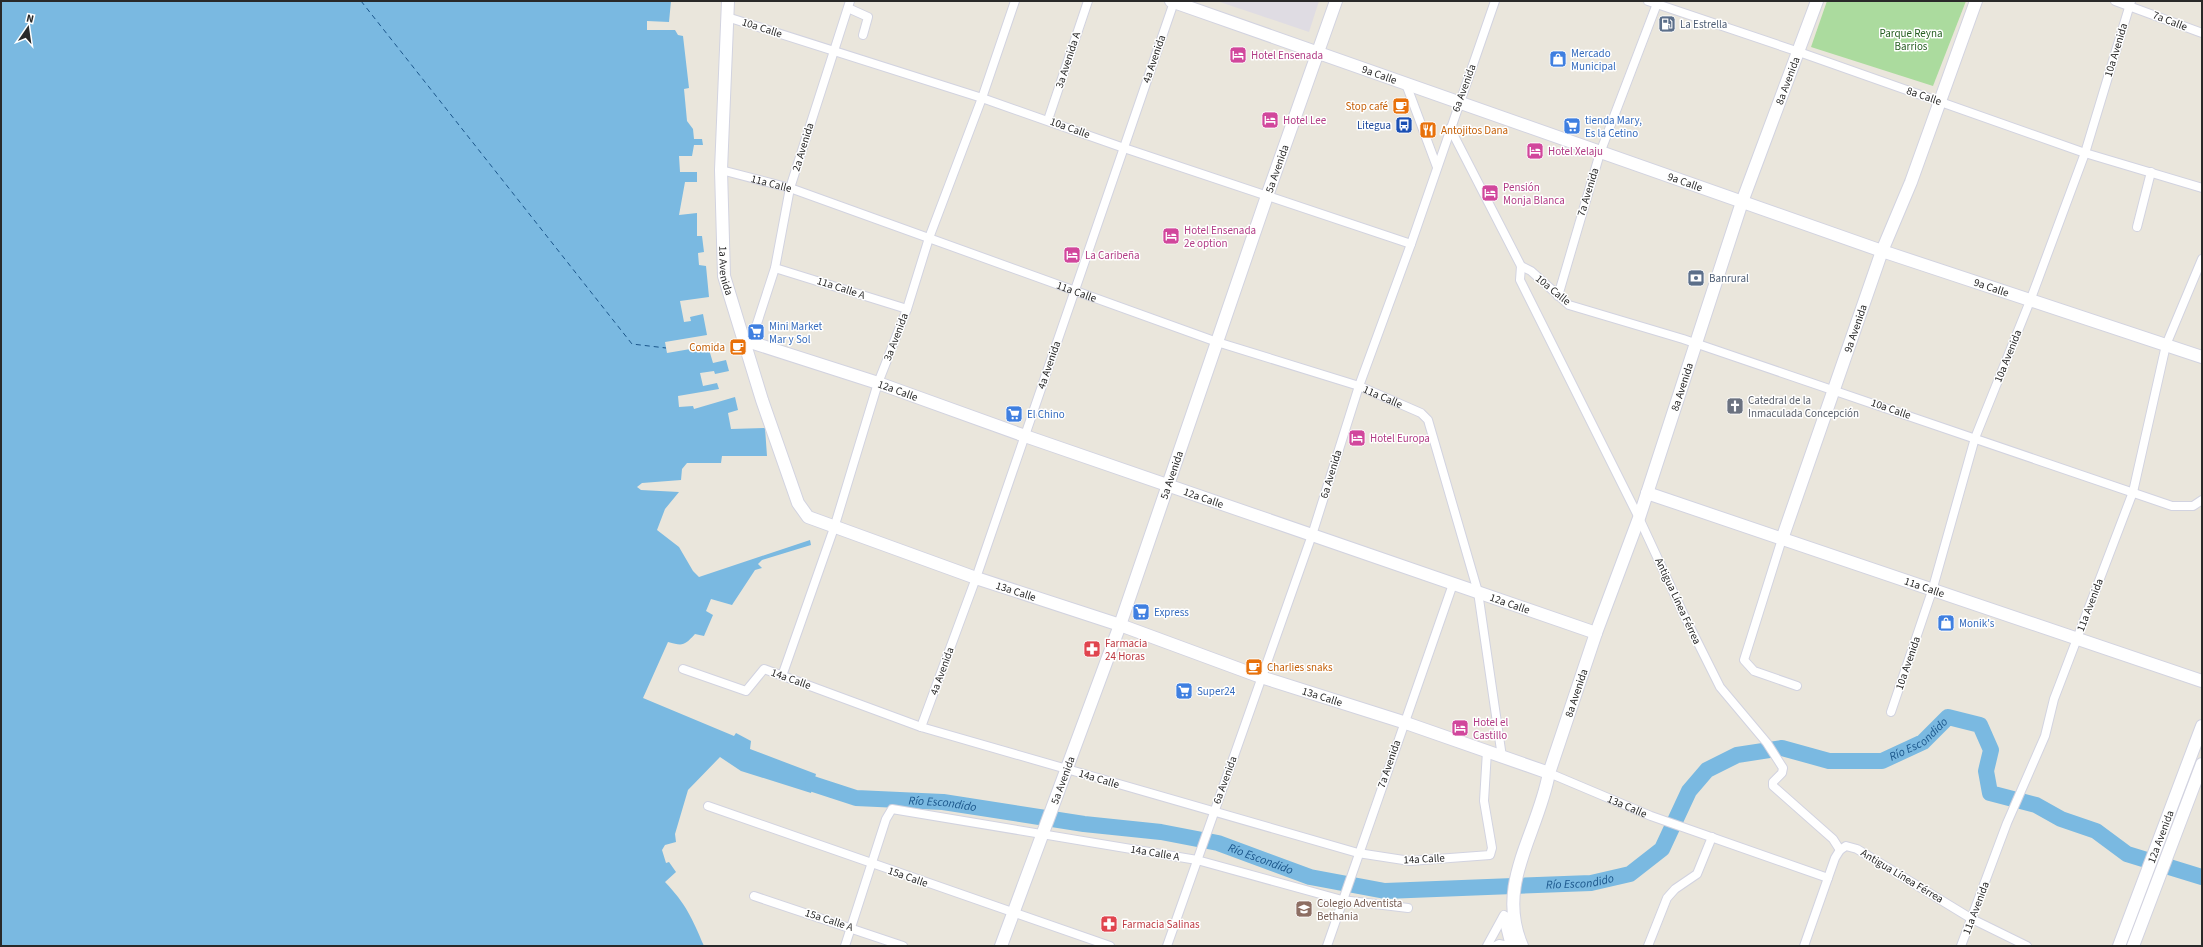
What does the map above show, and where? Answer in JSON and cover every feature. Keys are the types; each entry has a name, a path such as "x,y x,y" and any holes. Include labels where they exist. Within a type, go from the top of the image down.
{"street":[{"name":"1a Avenida","path":"728,1 721,170 724,276 748,341 762,400 798,503 808,517 815,521"},
{"name":"3a Avenida","path":"782,676 834,528 878,383 907,309 929,238 982,98 1016,1"},
{"name":"3a Avenida A","path":"1048,120 1088,1"},
{"name":"5a Avenida","path":"1001,946 1058,797 1120,625 1267,196 1336,1"},
{"name":"6a Avenida","path":"1166,946 1198,859 1260,677 1312,535 1359,386 1411,244 1495,1"},
{"name":"8a Calle","path":"1648,1 1657,2 2085,153 2202,188"},
{"name":"8a Avenida","path":"1487,946 1504,915 1517,865 1546,791 1549,773 1596,633 1639,518 1697,344 1742,202 1817,1"},
{"name":"9a Avenida","path":"1797,686 1754,671 1744,660 1782,539 1833,390 1882,251 1910,182 1976,1"},
{"name":"7a Calle","path":"2115,1 2130,3 2202,33"},
{"name":"9a Calle","path":"1172,2 1459,102 1600,154 2030,301 2202,357"},
{"name":"4a Avenida","path":"921,727 976,578 1124,148 1172,2"},
{"name":"7a Avenida","path":"1558,296 1600,154 1657,2"},
{"name":"10a Avenida","path":"1891,712 1932,591 1975,438 2030,301 2085,153 2130,3"},
{"path":"849,4 868,17 863,35"},
{"name":"2a Avenida","path":"748,341 775,268 790,188 849,4"},
{"name":"10a Calle","path":"727,17 982,98 1124,148 1411,244"},
{"path":"1406,84 1437,167"},
{"name":"Antigua Línea Férrea","path":"1450,128 1521,266 1520,280 1639,518 1720,688 1767,743 1783,768 1782,773 1773,782 1773,786 1833,839 1840,850 1846,846 1857,849 1972,919 2027,946"},
{"name":"11a Calle","path":"721,170 790,188 1217,342 1359,386 1416,410 1428,420 1478,592"},
{"path":"2137,227 2151,172"},
{"name":"11a Avenida","path":"1961,946 2015,804 2044,736 2054,699 2133,492 2166,345 2202,259"},
{"name":"10a Calle","path":"1521,266 1531,271 1570,305 1697,344 2172,506 2193,506 2202,500"},
{"name":"11a Calle A","path":"775,268 907,309"},
{"name":"12a Calle","path":"748,341 878,383 1025,436 1596,633"},
{"name":"11a Calle","path":"1647,493 1932,591 2077,638 2202,681"},
{"name":"13a Calle","path":"815,521 976,578 1120,625 1260,677 1403,722 1487,751 1549,773 1652,816 1828,878"},
{"name":"7a Avenida","path":"1327,946 1403,722 1453,584"},
{"path":"1478,592 1502,757"},
{"name":"14a Calle","path":"683,669 746,692 764,669 921,727 1067,769 1212,816 1292,833 1358,853 1410,861 1488,856 1492,852 1484,801 1487,751"},
{"name":"12a Avenida","path":"2118,946 2202,726"},
{"name":"12a Avenida","path":"2133,946 2202,764"},
{"name":"15a Calle","path":"708,806 870,864 1110,946"},
{"name":"14a Calle A","path":"870,864 888,813 892,809 900,809 1044,831 1198,859 1343,897 1408,908"},
{"path":"1648,946 1667,898 1675,889 1697,874 1709,836"},
{"path":"1804,946 1828,878 1840,850"},
{"path":"845,946 870,864"},
{"name":"8a Avenida","path":"1509,894 1514,927 1522,946"},
{"name":"15a Calle A","path":"754,896 851,927 903,946"},
{"name":"8a Avenida","path":"1495,946 1499,944 1511,946 1504,915"}],"shaded area":[{"path":"1217,1 1319,1 1309,32"}],"green space":[{"name":"Parque Reyna Barrios","path":"1827,1 1966,1 1933,86 1811,47"}],"water":[{"path":"1,1 671,1 669,22 647,21 647,30 675,30 678,35 683,36 689,88 684,89 687,121 693,129 694,139 702,139 703,145 694,145 692,156 679,156 680,172 697,172 697,182 685,182 679,215 697,213 697,236 702,236 704,252 698,253 699,265 706,266 709,297 680,301 684,322 691,321 690,317 703,314 707,335 665,342 667,353 708,346 713,363 726,360 729,371 715,374 714,371 700,373 703,386 717,383 719,389 678,396 679,407 693,406 694,409 735,397 738,410 728,413 731,429 765,428 767,456 722,456 721,463 687,463 682,469 681,480 642,483 637,487 641,490 679,492 665,509 657,530 679,547 693,571 699,577 810,540 811,545 762,560 758,564 762,568 755,570 732,605 711,599 706,611 713,615 704,636 695,634 683,644 668,642 643,698 734,736 736,733 751,741 750,749 816,774 811,793 741,771 720,757 688,790 675,834 676,842 665,845 662,850 666,863 669,862 676,872 665,882 688,912 704,946 1,946"}],"waterway":[{"name":"Río Escondido","path":"813,784 856,798 943,802 1084,824 1161,832 1218,843 1310,877 1385,891 1591,883 1630,874 1662,849 1689,791 1707,770 1737,755 1782,748 1829,761 1882,761 1923,742 1948,717 1980,725 1991,750 1986,771 1990,793 2036,805 2061,819 2096,831 2127,854 2202,877"}],"ferry route":[{"path":"361,1 632,344 666,348"}],"place":[{"name":"La Estrella","path":"1667,24"},
{"name":"Hotel Ensenada","path":"1238,55"},
{"name":"Mercado Municipal","path":"1558,59"},
{"name":"Stop café","path":"1401,106"},
{"name":"Hotel Lee","path":"1270,120"},
{"name":"Litegua","path":"1404,125"},
{"name":"tienda Mary, Es la Cetino","path":"1572,126"},
{"name":"Antojitos Dana","path":"1428,130"},
{"name":"Hotel Xelaju","path":"1535,151"},
{"name":"Pensión Monja Blanca","path":"1490,193"},
{"name":"Hotel Ensenada 2e option","path":"1171,236"},
{"name":"La Caribeña","path":"1072,255"},
{"name":"Banrural","path":"1696,278"},
{"name":"Mini Market Mar y Sol","path":"756,332"},
{"name":"Comida","path":"738,347"},
{"name":"Catedral de la Inmaculada Concepción","path":"1735,406"},
{"name":"El Chino","path":"1014,414"},
{"name":"Hotel Europa","path":"1357,438"},
{"name":"Express","path":"1141,612"},
{"name":"Monik's","path":"1946,623"},
{"name":"Farmacia 24 Horas","path":"1092,649"},
{"name":"Charlies snaks","path":"1254,667"},
{"name":"Super24","path":"1184,691"},
{"name":"Hotel el Castillo","path":"1460,728"},
{"name":"Colegio Adventista Bethania","path":"1304,909"},
{"name":"Farmacia Salinas","path":"1109,924"}]}
